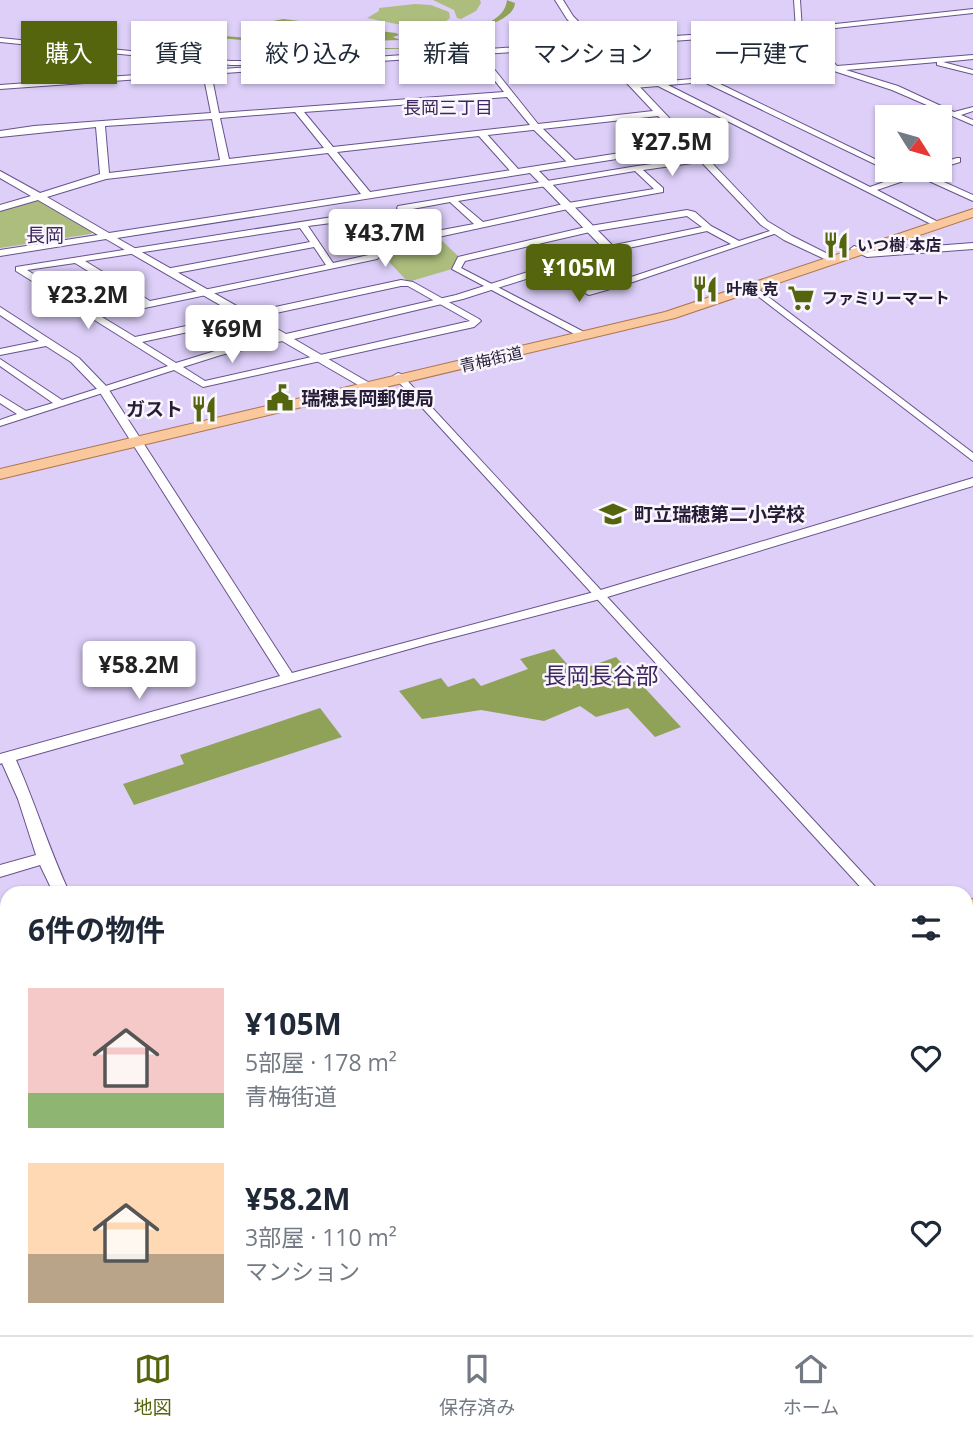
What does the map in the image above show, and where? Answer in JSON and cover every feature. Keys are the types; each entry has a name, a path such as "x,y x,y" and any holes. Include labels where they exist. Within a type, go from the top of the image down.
{"main road":[{"name":"青梅街道","path":"856,251 934,222 973,211"},
{"name":"青梅街道","path":"399,378 607,332 670,315 973,211"},
{"name":"青梅街道","path":"0,472 657,316 751,287"}],"street":[{"path":"559,0 574,21"},
{"path":"797,0 798,21"},
{"path":"835,26 973,11"},
{"path":"0,40 21,42"},
{"path":"117,51 241,62"},
{"path":"835,69 973,57"},
{"path":"931,61 973,72"},
{"path":"835,69 895,88 973,123"},
{"path":"495,75 536,127 573,163"},
{"path":"0,87 46,84"},
{"path":"209,84 225,162"},
{"path":"634,86 660,84 934,222"},
{"path":"712,84 875,162"},
{"path":"634,86 756,215 776,232 832,259"},
{"path":"0,134 510,94"},
{"path":"955,114 973,109"},
{"path":"298,110 367,195"},
{"path":"0,208 105,176 659,113"},
{"path":"100,125 105,176"},
{"path":"481,133 516,172"},
{"path":"0,253 689,145"},
{"path":"637,168 660,190 568,206 429,236 423,235 414,226 401,208 637,168 703,159"},
{"path":"952,162 957,160"},
{"path":"532,169 610,249"},
{"path":"0,174 366,386"},
{"path":"871,189 891,182"},
{"path":"938,182 973,198"},
{"path":"452,199 481,225"},
{"path":"581,334 457,269 463,257 590,229 690,213 708,228 738,244"},
{"path":"93,316 377,256 348,218 19,270 173,367 207,384 475,323 474,319 410,284 401,283 132,341"},
{"path":"302,224 331,266"},
{"path":"362,234 414,226"},
{"path":"0,423 173,367 441,301 610,249 708,228"},
{"path":"544,270 589,292 776,232"},
{"path":"171,271 316,244"},
{"path":"856,251 867,254 973,246"},
{"path":"76,260 149,304"},
{"path":"573,261 618,284"},
{"path":"751,287 973,458"},
{"path":"0,310 75,360 103,390 289,678"},
{"path":"0,352 49,342"},
{"path":"0,362 60,403"},
{"path":"399,378 867,886"},
{"path":"0,398 24,415"},
{"path":"58,886 44,858 19,781 3,758 599,595 973,482"},
{"path":"0,871 44,858"}],"green space":[{"path":"433,0 480,0 481,3 476,11 461,19 457,18 454,10"},
{"path":"507,0 515,3 511,12 501,20 490,21 502,12"},
{"path":"431,5 449,12 450,18 445,21 399,21 399,24 367,18 379,11 379,8"},
{"path":"385,32 396,33 399,35 393,37 399,40 385,40"},
{"path":"227,36 241,37 241,40 227,39"},
{"path":"41,199 94,232 0,248 0,210"},
{"path":"437,236 458,256 452,269 408,282 375,247"},
{"path":"554,649 574,672 616,657 681,727 655,737 628,708 596,717 580,706 544,721 481,710 422,719 399,691 441,678 448,687 474,678 481,686 528,669 520,659"},
{"path":"320,708 342,737 134,805 123,784 184,764 180,755"}],"place":[{"name":"いつ樹 本店","path":"836,245"},
{"name":"叶庵 克","path":"705,289"},
{"name":"ファミリーマート","path":"801,298"},
{"name":"瑞穂長岡郵便局","path":"280,398"},
{"name":"ガスト","path":"204,409"},
{"name":"町立瑞穂第二小学校","path":"613,514"}],"district":[{"name":"長岡三丁目","path":"448,107"},
{"name":"長岡","path":"45,235"},
{"name":"長岡長谷部","path":"601,675"}]}
